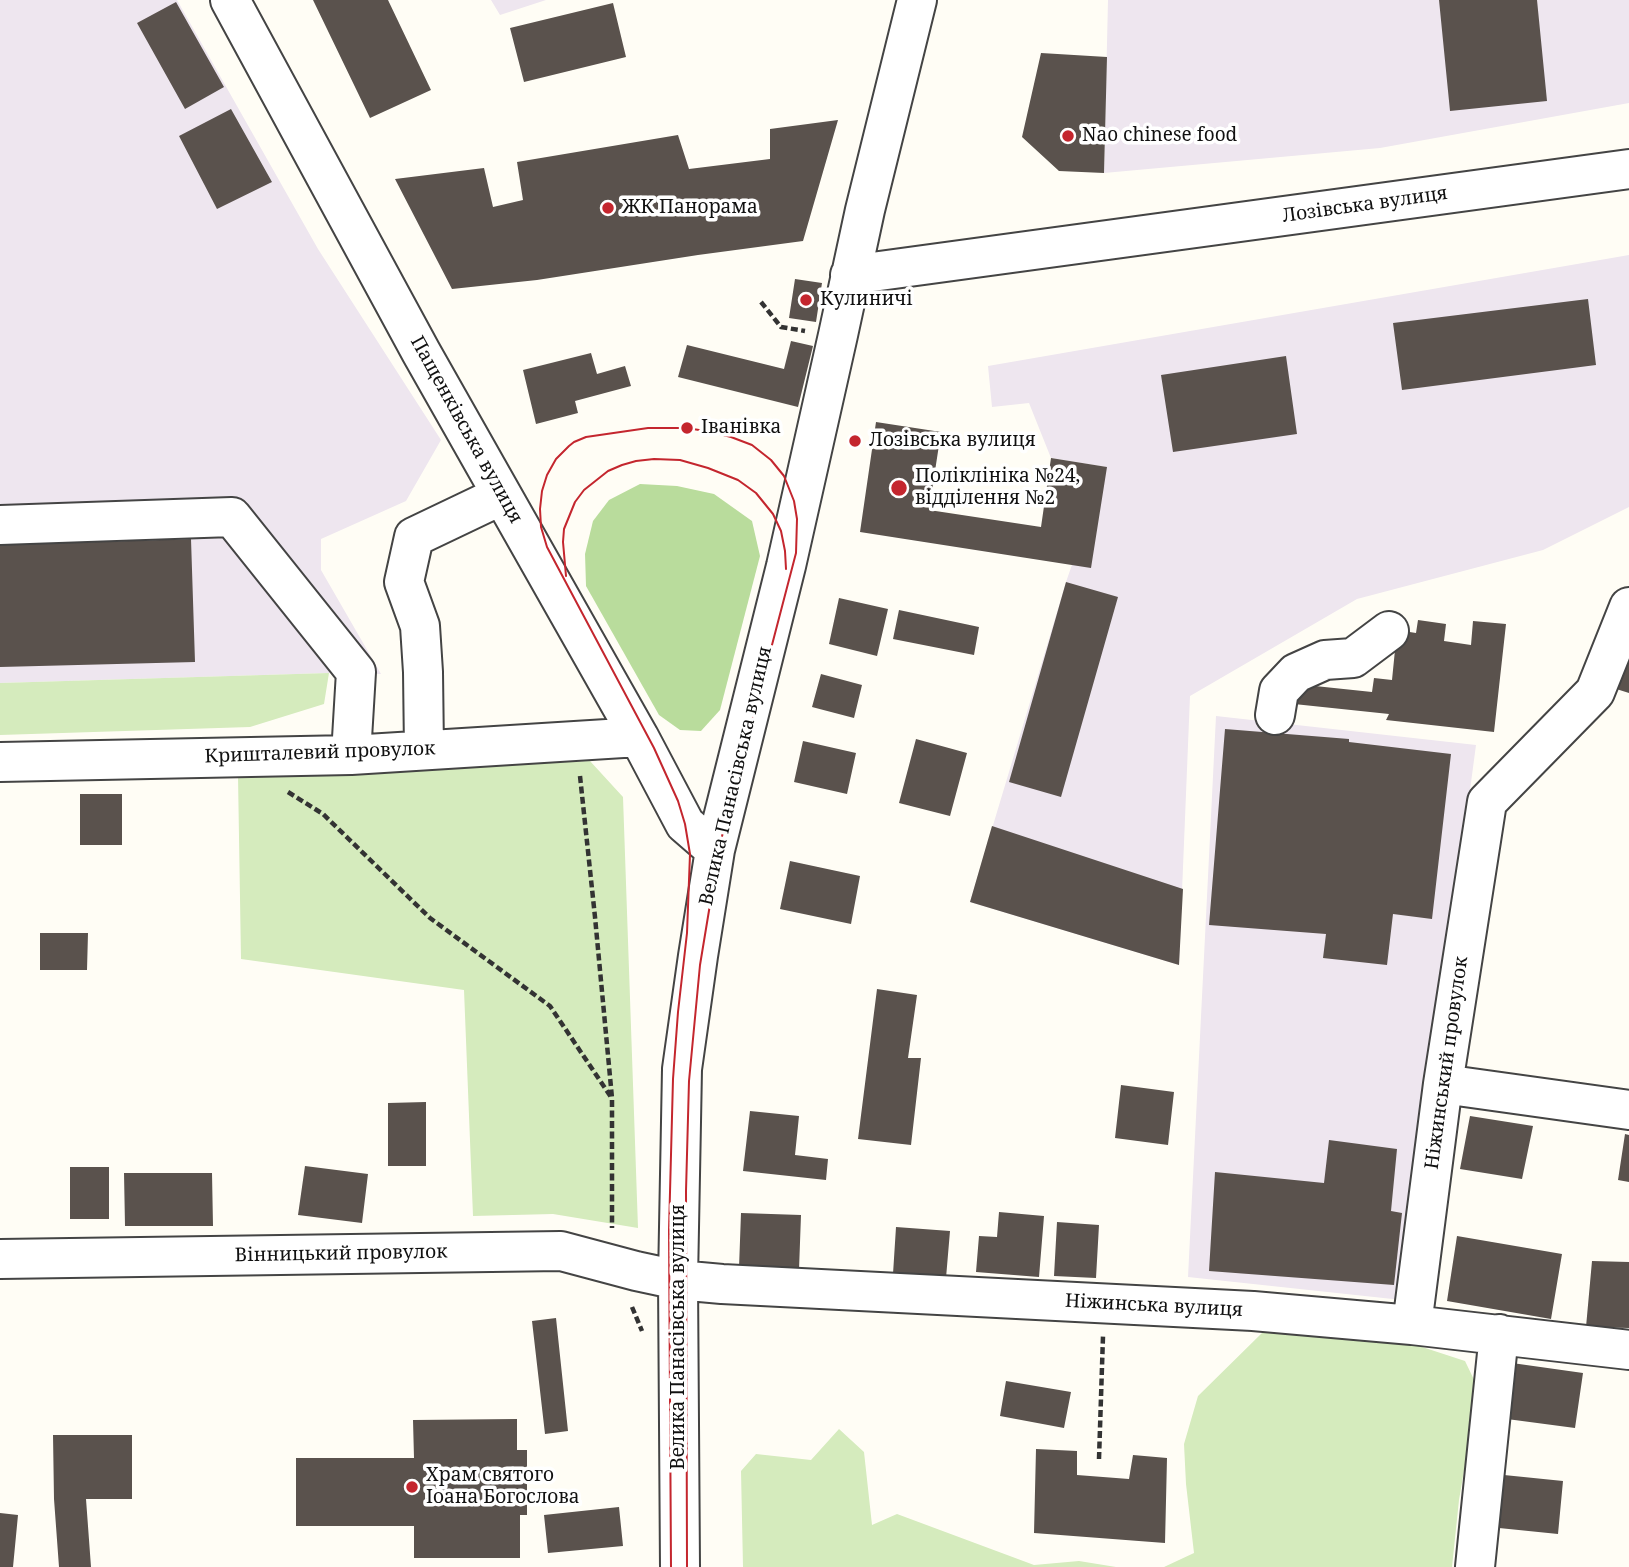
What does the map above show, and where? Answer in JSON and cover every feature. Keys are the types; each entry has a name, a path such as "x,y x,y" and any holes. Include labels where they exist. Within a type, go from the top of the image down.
{"street":[{"name":"Пащенківська вулиця","path":"230,0 421,352 639,737 685,824 715,850"},
{"name":"Велика Панасівська вулиця","path":"680,1567 678,1280 682,1069 698,956 715,850 784,578 864,210 917,0"},
{"name":"Лозівська вулиця","path":"850,275 1629,169"},
{"path":"424,750 424,672 420,625 404,582 414,537 502,495"},
{"path":"0,525 232,517 356,673 351,755"},
{"name":"Ніжинський провулок","path":"1412,1325 1443,1084 1487,802 1595,692 1629,607"},
{"path":"1275,715 1279,691 1296,673 1325,660 1353,658 1389,631"},
{"name":"Кришталевий провулок","path":"0,762 351,755 639,737"},
{"path":"1443,1084 1629,1110"},
{"name":"Вінницький провулок","path":"0,1259 561,1251 678,1280"},
{"name":"Ніжинська вулиця","path":"678,1280 1254,1311 1499,1334 1629,1350"},
{"path":"1475,1567 1499,1334"}],"path":[{"path":"761,302 781,327 813,332"},
{"path":"576,741 612,1098 612,1224 615,1266 642,1331"},
{"path":"278,785 323,814 430,918 550,1006 612,1098"},
{"path":"1099,1458 1104,1304"}],"shaded area":[{"path":"0,0 177,0 318,249 441,440 406,501 321,539 321,570 381,674 329,673 0,683"},
{"path":"491,0 546,0 500,15"},
{"path":"1108,0 1629,0 1629,103 1380,148 1104,173"},
{"path":"1629,255 1629,507 1543,550 1357,599 1190,696 1179,965 970,902 1066,582 1106,467 1051,458 1029,403 992,407 988,366"},
{"path":"1216,716 1476,745 1402,1300 1188,1277"}],"green space":[{"path":"640,484 677,486 714,494 752,521 760,556 720,710 701,731 680,730 659,715 586,586 585,554 593,521 609,500"},
{"path":"329,673 324,704 250,727 0,735 0,683"},
{"path":"590,761 623,797 638,1228 553,1214 473,1216 464,990 241,959 238,776"},
{"path":"1313,1329 1413,1344 1465,1361 1478,1388 1459,1500 1452,1567 1164,1567 1194,1553 1184,1444 1198,1396 1262,1333"},
{"path":"839,1429 864,1452 872,1525 897,1514 1034,1565 1079,1561 1116,1567 743,1567 741,1471 756,1454 811,1460"}],"building":[{"path":"313,0 388,0 431,90 370,118"},
{"path":"1439,0 1537,0 1547,101 1450,111"},
{"path":"176,2 224,87 185,109 137,23"},
{"path":"613,3 626,57 524,82 510,28"},
{"path":"1041,53 1107,57 1104,173 1059,171 1022,137"},
{"path":"231,109 272,182 217,209 179,136"},
{"path":"838,120 803,241 537,280 452,289 395,179 484,168 493,207 523,200 517,162 678,135 689,169 770,159 770,129"},
{"name":"Кулиничі","path":"795,279 822,283 816,322 789,318"},
{"path":"1588,299 1596,365 1402,390 1393,323"},
{"path":"791,341 813,346 798,407 678,377 687,345 784,369"},
{"path":"591,353 597,374 625,366 631,386 575,401 578,413 536,424 523,370"},
{"path":"1286,356 1297,434 1173,452 1161,375"},
{"name":"Поліклініка №24, відділення №2","path":"876,422 941,432 929,510 1041,527 1051,458 1107,467 1091,568 860,532"},
{"path":"191,539 195,662 0,667 0,545"},
{"path":"1066,582 1118,597 1061,797 1009,782"},
{"path":"839,598 888,609 877,656 829,644"},
{"path":"899,610 979,627 974,655 893,639"},
{"path":"1418,620 1446,624 1444,641 1471,645 1473,621 1506,624 1494,732 1386,720 1389,714 1294,704 1296,684 1372,692 1374,678 1392,680 1397,630 1416,633"},
{"path":"1629,631 1629,693 1610,687"},
{"path":"821,674 862,685 854,718 812,707"},
{"path":"1225,729 1349,739 1349,742 1451,754 1432,919 1393,914 1387,965 1323,958 1326,934 1209,925"},
{"path":"916,739 967,753 950,816 899,803"},
{"path":"803,741 856,753 847,794 794,782"},
{"path":"80,794 122,794 122,845 80,845"},
{"path":"992,826 1183,889 1179,965 970,902"},
{"path":"790,861 860,876 851,924 780,909"},
{"path":"40,933 88,933 87,970 40,970"},
{"path":"877,989 917,995 908,1058 921,1058 911,1145 858,1139"},
{"path":"1121,1085 1174,1092 1168,1145 1115,1138"},
{"path":"426,1102 426,1166 388,1166 388,1103"},
{"path":"750,1111 799,1116 795,1155 828,1159 826,1180 743,1171"},
{"path":"1470,1116 1533,1126 1522,1179 1460,1169"},
{"path":"1625,1134 1629,1135 1629,1182 1618,1180"},
{"path":"1329,1140 1397,1149 1391,1211 1402,1213 1394,1285 1209,1271 1215,1172 1324,1183"},
{"path":"305,1166 368,1174 362,1223 298,1215"},
{"path":"70,1167 109,1167 109,1219 70,1219"},
{"path":"124,1173 212,1173 213,1226 125,1226"},
{"path":"999,1212 1044,1216 1039,1277 976,1272 979,1236 997,1237"},
{"path":"741,1213 801,1215 799,1270 739,1268"},
{"path":"1057,1222 1099,1225 1096,1278 1054,1276"},
{"path":"896,1227 950,1231 946,1278 893,1274"},
{"path":"1457,1236 1562,1254 1551,1319 1447,1301"},
{"path":"1592,1261 1629,1262 1629,1328 1586,1327"},
{"path":"556,1318 568,1431 545,1434 532,1321"},
{"path":"1512,1363 1583,1373 1575,1428 1507,1419"},
{"path":"1006,1381 1071,1392 1064,1428 1000,1416"},
{"name":"Храм святого Іоана Богослова","path":"517,1419 517,1450 527,1450 527,1515 520,1515 520,1558 414,1558 414,1526 296,1526 296,1458 414,1458 413,1420"},
{"path":"53,1435 132,1435 132,1499 86,1499 91,1567 59,1567"},
{"path":"1036,1449 1077,1451 1077,1475 1129,1479 1133,1455 1167,1458 1165,1543 1034,1533"},
{"path":"1504,1475 1563,1481 1558,1534 1499,1528"},
{"path":"619,1507 623,1546 548,1553 544,1515"},
{"path":"0,1513 18,1515 13,1567 0,1567"}],"tram line":[{"path":"671,1567 669,1230 673,1079 687,933 690,854 678,801 654,748 547,547 541,527 540,509 547,475 556,459 574,442 586,437 648,428 687,428 731,437 752,445 771,460 784,476 794,501 797,519 796,553 720,844 700,965 689,1081 686,1191 687,1567"},
{"path":"566,576 564,529 575,502 584,490 608,471 636,461 654,459 680,460 708,468 738,480 756,493 773,514 781,531 786,569"}],"place":[{"name":"Nao chinese food","path":"1068,136"},
{"name":"ЖК Панорама","path":"608,208"},
{"name":"Кулиничі","path":"806,300"},
{"name":"Іванівка","path":"687,428"},
{"name":"Лозівська вулиця","path":"855,441"},
{"name":"Поліклініка №24, відділення №2","path":"899,488"},
{"name":"Храм святого Іоана Богослова","path":"412,1487"}]}
